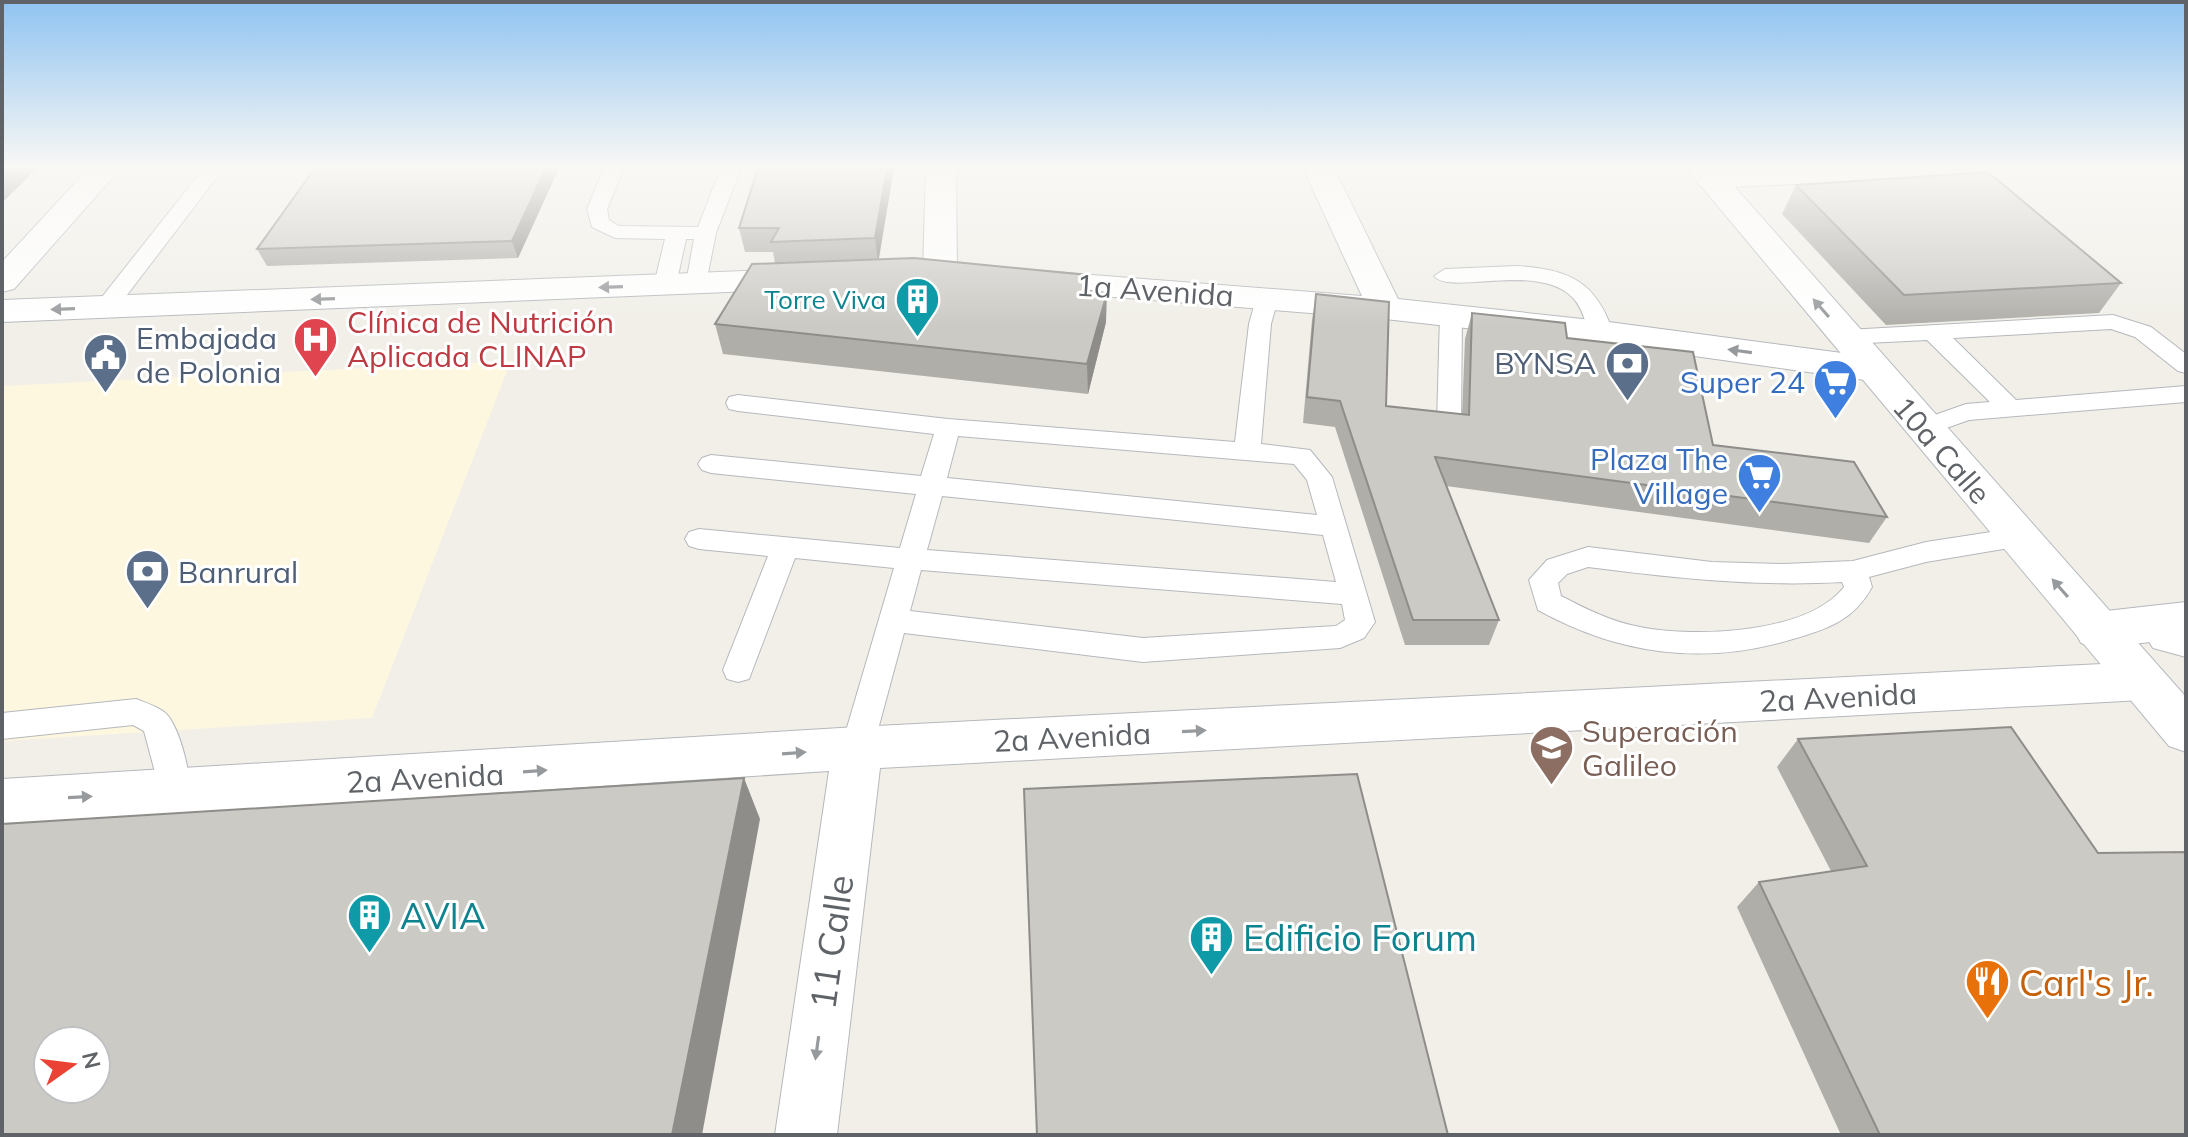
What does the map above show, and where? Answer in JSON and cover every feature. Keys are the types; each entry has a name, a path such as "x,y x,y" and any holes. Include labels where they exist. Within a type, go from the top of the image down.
{"street":[{"path":"2,282 58,221"},
{"name":"1a Avenida","path":"948,221 956,276 1385,308 1601,332 1872,369"},
{"path":"1343,221 1385,308"},
{"name":"10a Calle","path":"1747,221 2097,630 2169,646 2186,731"},
{"path":"2,311 834,278"},
{"path":"2097,630 2169,646"},
{"name":"2a Avenida","path":"2,802 500,773 857,748 2169,646"},
{"name":"11 Calle","path":"806,1135 857,748"}],"lane":[{"path":"106,307 173,221"},
{"path":"599,221 615,232 706,233"},
{"path":"681,284 711,221"},
{"path":"677,234 681,284"},
{"path":"1445,276 1556,276 1583,292 1598,314 1601,332"},
{"path":"1247,452 1260,324 1267,299"},
{"path":"1449,423 1451,315"},
{"path":"1847,337 2113,322 2143,332 2186,366"},
{"path":"1933,332 2011,409"},
{"path":"1924,428 1966,412 2186,394"},
{"path":"738,403 948,427 1301,456 1319,477 1360,622 1354,630 1340,637 1143,650 893,620"},
{"path":"857,748 948,427"},
{"path":"711,464 1334,526"},
{"path":"1853,571 1858,587 1853,599 1836,613 1763,639 1708,645 1635,639 1580,622 1548,602 1543,580 1557,567 1588,557 1712,572 1784,575 1853,571 1926,552 2017,538"},
{"path":"699,539 1354,594"},
{"path":"738,670 785,547"},
{"path":"2,726 136,712 157,723 172,769 175,792"}],"shaded area":[{"path":"511,361 372,718 2,741 2,386"}],"building":[{"path":"277,221 521,221 512,241 257,249"},
{"path":"741,221 878,221 875,238 771,242 779,228 739,228"},
{"path":"1831,221 2047,221 2121,283 1904,295"},
{"name":"Torre Viva","path":"914,258 1088,275 1084,290 1107,293 1087,364 715,324 752,264"},
{"path":"1316,294 1389,302 1386,406 1469,415 1472,313 1565,323 1567,338 1693,352 1713,445 1854,462 1887,517 1435,457 1499,620 1413,620 1340,401 1307,397"},
{"name":"Carl's Jr.","path":"2011,727 2098,853 2186,852 2186,1135 1880,1135 1759,882 1867,866 1798,739"},
{"name":"Edificio Forum","path":"1357,774 1448,1135 1037,1135 1024,789"},
{"name":"AVIA","path":"744,778 672,1135 2,1135 2,824"}],"place":[{"name":"Torre Viva","path":"917,338"},
{"name":"Clínica de Nutrición Aplicada CLINAP","path":"316,378"},
{"name":"Embajada de Polonia","path":"105,394"},
{"name":"BYNSA","path":"1627,402"},
{"name":"Super 24","path":"1836,421"},
{"name":"Plaza The Village","path":"1759,515"},
{"name":"Banrural","path":"147,611"},
{"name":"Superación Galileo","path":"1551,787"},
{"name":"AVIA","path":"369,954"},
{"name":"Edificio Forum","path":"1212,976"},
{"name":"Carl's Jr.","path":"1988,1021"}]}
